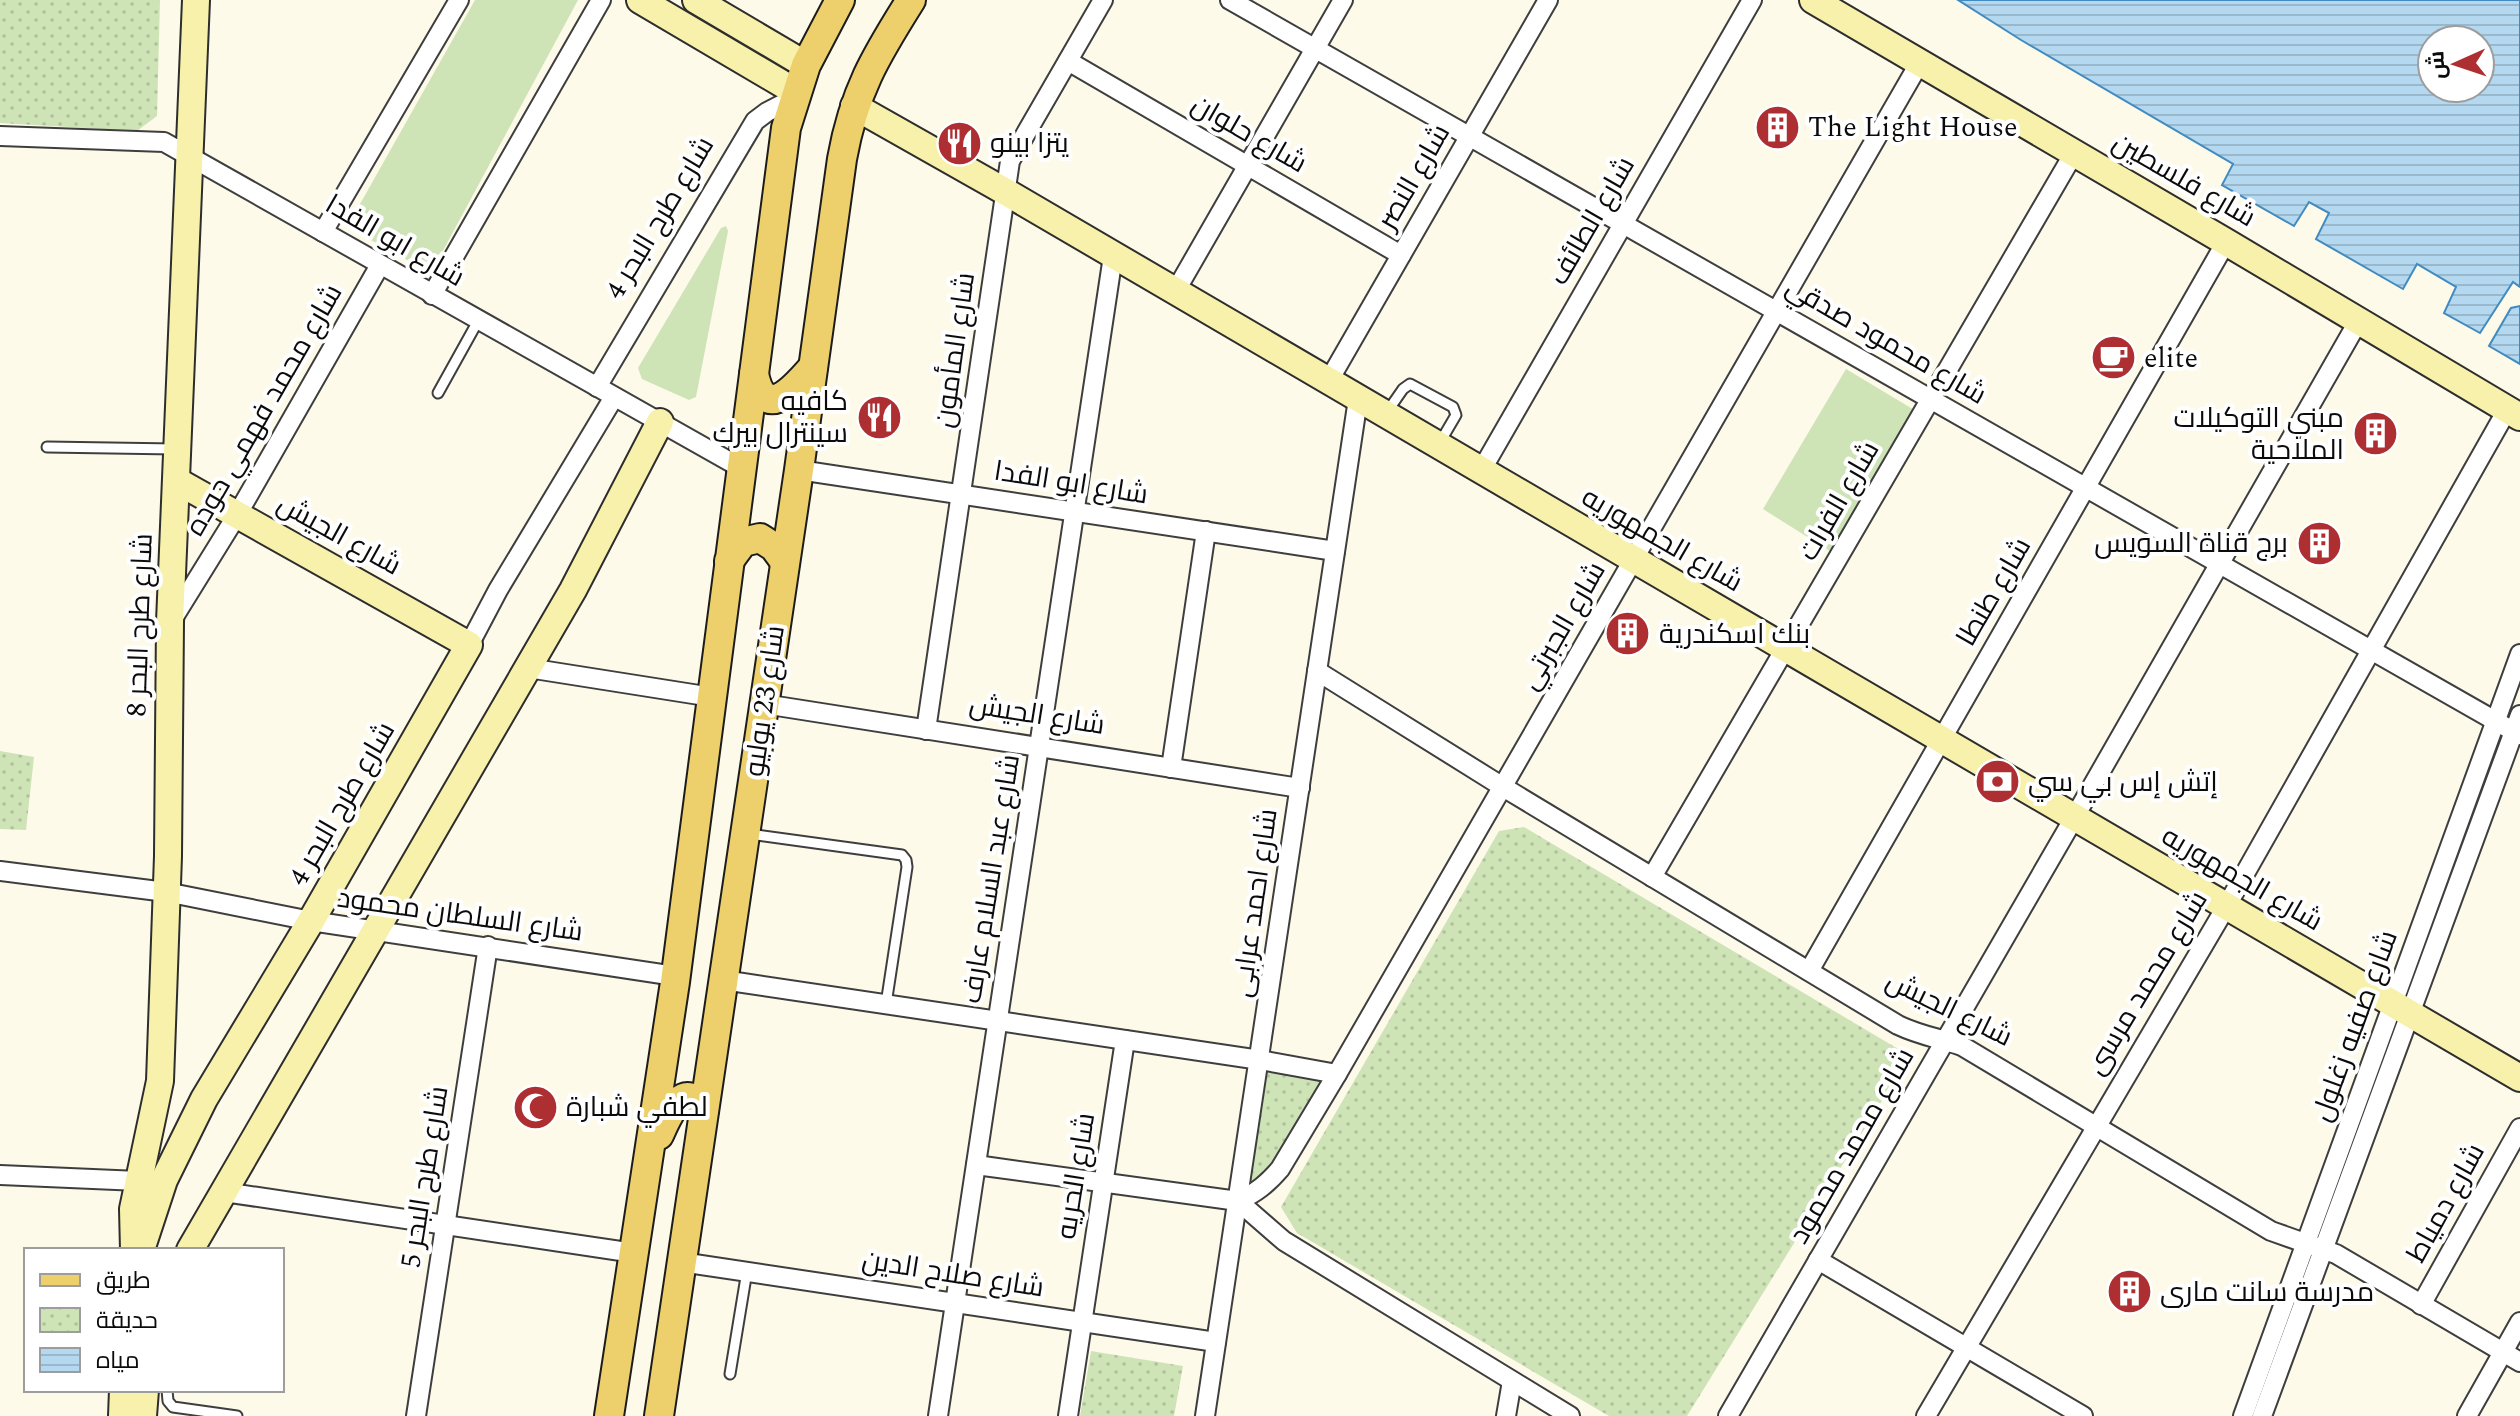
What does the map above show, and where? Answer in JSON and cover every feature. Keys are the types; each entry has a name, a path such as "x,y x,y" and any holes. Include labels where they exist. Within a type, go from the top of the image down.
{"main road":[{"name":"شارع 23 يوليو","path":"609,1416 675,976 786,128 806,65 840,0"},
{"name":"شارع 23 يوليو","path":"659,1416 842,159 854,106 877,52 911,0"},
{"path":"754,374 759,390 765,396 781,398 788,395 813,367"},
{"path":"729,561 743,542 760,538 774,547 785,562"},
{"path":"648,1158 676,1102 692,1099 704,1110"}],"street":[{"name":"شارع طرح البحر 8","path":"134,1248 133,1209 160,1081 168,856 170,622 196,0"},
{"path":"323,232 459,0"},
{"path":"432,295 601,0"},
{"path":"640,0 795,95"},
{"path":"696,0 806,65"},
{"name":"شارع المأمون","path":"926,730 1010,161 1103,0"},
{"name":"شارع محمود صدقي","path":"1230,0 2496,722 2518,727"},
{"path":"1175,292 1343,0"},
{"name":"شارع النصر","path":"1328,382 1548,0"},
{"name":"شارع الطائف","path":"1481,471 1752,0"},
{"name":"شارع فلسطين","path":"1813,0 2514,414"},
{"name":"شارع حلوان","path":"1068,61 1401,255"},
{"name":"شارع الجبرتي","path":"1238,1201 1254,1194 1280,1169 1337,1074 1920,62"},
{"name":"شارع طرح البحر 4","path":"597,387 755,121 795,95"},
{"name":"شارع الجمهوريه","path":"854,106 2520,1078"},
{"name":"شارع ابو الفدا","path":"0,136 164,142 741,468"},
{"name":"شارع الفرات","path":"1652,877 2074,153"},
{"name":"شارع طنطا","path":"1809,971 2226,242"},
{"name":"شارع عبد السلام عارف","path":"938,1416 1113,256"},
{"name":"شارع محمد فهمي حوده","path":"170,622 237,515 380,265"},
{"name":"شارع محمد محمود","path":"1728,1416 2359,320"},
{"name":"شارع طرح البحر 4","path":"142,1248 164,1180 204,1099 311,921 498,590 614,397"},
{"name":"شارع احمد عرابى","path":"1211,1415 1216,1342 1358,399"},
{"name":"شارع محمد مرسى","path":"1926,1416 2226,907 2371,650 2514,414"},
{"path":"191,1248 573,590 660,422"},
{"name":"شارع ابو الفدا","path":"799,470 1335,551"},
{"name":"شارع الجيش","path":"177,481 469,645"},
{"path":"1171,768 1206,531"},
{"name":"شارع صفيه زغلول","path":"2262,1416 2325,1249 2401,1009 2520,654"},
{"path":"528,668 712,697"},
{"name":"شارع الجيش","path":"1317,671 1898,1025 1931,1039 1962,1046 2271,1231 2325,1249 2520,1362"},
{"name":"شارع الجيش","path":"764,704 1300,788"},
{"name":"شارع صفيه زغلول","path":"2243,1416 2305,1244 2518,727"},
{"name":"شارع السلطان محمود","path":"0,871 166,892 311,921 675,976"},
{"name":"شارع طرح البحر 5","path":"416,1416 488,946"},
{"path":"723,980 1337,1074"},
{"name":"شارع الحريه","path":"1068,1416 1125,1040"},
{"name":"شارع دمياط","path":"2421,1305 2520,1128"},
{"path":"976,1165 1238,1201 1284,1241 1570,1416"},
{"path":"0,1175 139,1181"},
{"path":"224,1192 634,1253"},
{"path":"1818,1260 2083,1416"},
{"name":"شارع صلاح الدين","path":"681,1262 1216,1342"},
{"path":"2467,1416 2520,1322"},
{"path":"1506,1416 1512,1381"},
{"path":"122,1416 123,1392"},
{"path":"143,1416 145,1392"}],"lane":[{"path":"438,393 478,321"},
{"path":"1386,415 1406,385 1410,384 1453,407 1456,415 1438,446"},
{"path":"47,447 178,449"},
{"path":"745,834 904,857 907,867 886,1004"},
{"path":"730,1374 747,1271"},
{"path":"167,1392 168,1401 173,1407 237,1416"}],"green space":[{"path":"0,0 160,0 157,116 137,131 0,123"},
{"path":"475,0 578,0 431,273 347,227"},
{"path":"726,226 728,231 696,397 689,400 642,379 638,368 721,228"},
{"path":"1846,369 1916,411 1833,553 1763,509"},
{"path":"0,751 34,757 26,830 0,829"},
{"path":"1524,827 1905,1053 1893,1083 1687,1416 1609,1416 1297,1233 1281,1207 1499,831"},
{"path":"1265,1067 1330,1078 1264,1183 1246,1181"},
{"path":"1091,1351 1183,1366 1174,1416 1080,1416"}],"water":[{"path":"1958,0 2520,0 2520,287 2513,282 2480,333 2444,313 2456,287 2417,264 2403,289 2316,239 2329,213 2309,202 2294,226 2222,185 2233,164"},
{"path":"2520,306 2520,364 2489,346 2511,308"}],"place":[{"name":"The Light House","path":"1777,127"},
{"name":"يتزا بينو","path":"959,143"},
{"name":"elite","path":"2113,358"},
{"name":"كافيه سينترال بيرك","path":"879,417"},
{"name":"مبني التوكيلات الملاحية","path":"2375,434"},
{"name":"برج قناة السويس","path":"2319,543"},
{"name":"بنك اسكندرية","path":"1628,634"},
{"name":"إتش إس بي سي","path":"1997,782"},
{"name":"لطفي شبارة","path":"535,1107"},
{"name":"مدرسة سانت مارى","path":"2129,1292"}]}
